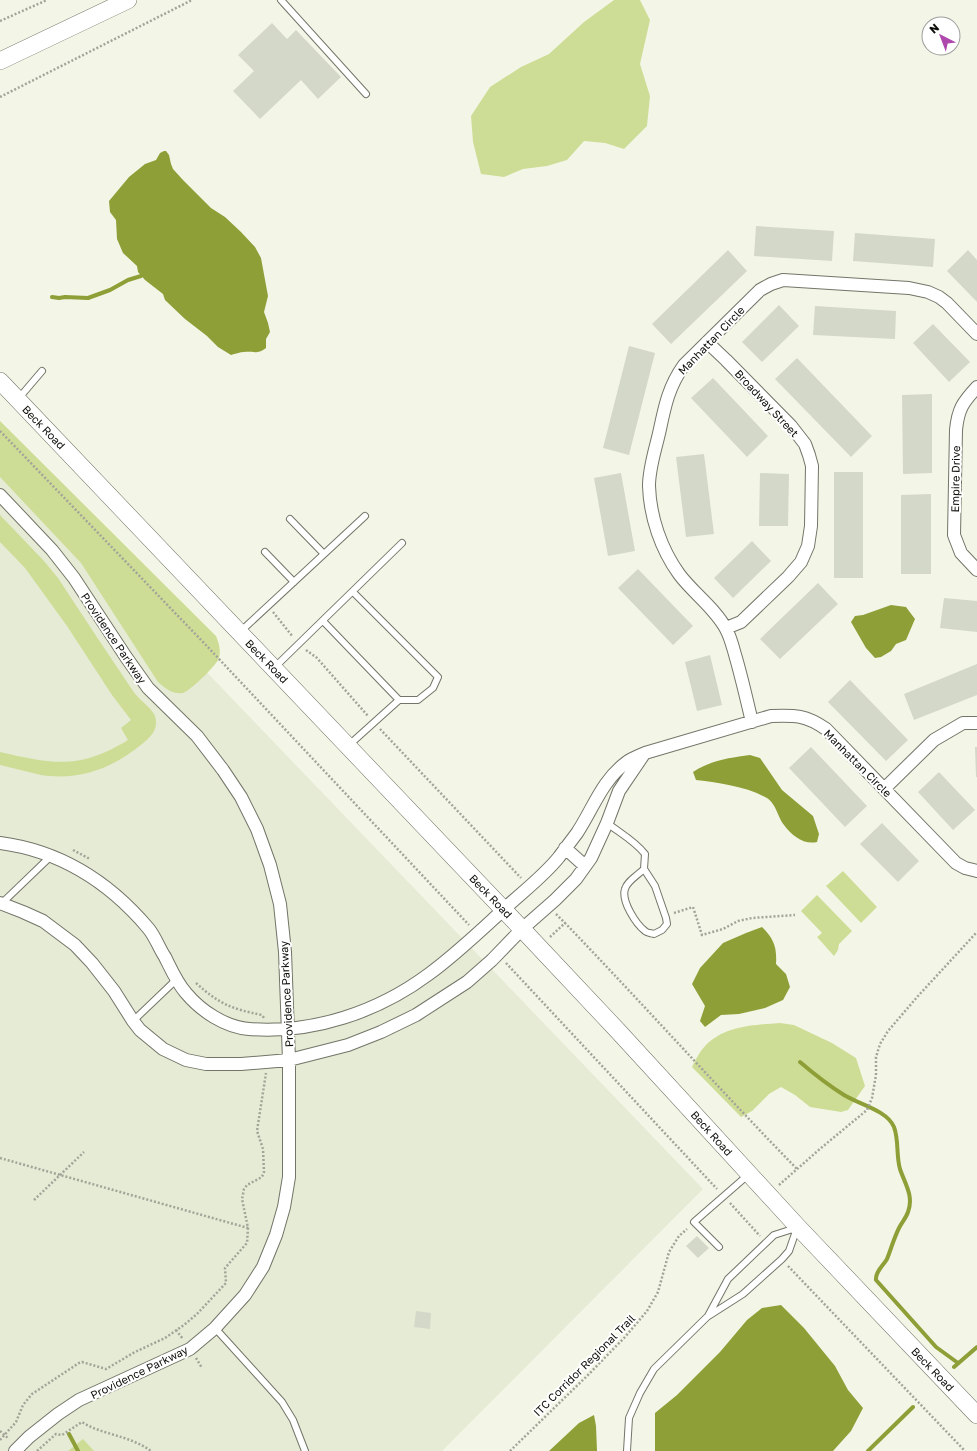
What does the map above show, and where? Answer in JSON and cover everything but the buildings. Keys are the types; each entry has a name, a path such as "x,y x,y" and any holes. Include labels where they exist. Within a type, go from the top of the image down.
{"main road":[{"path":"0,61 128,0"},
{"name":"Beck Road","path":"0,381 522,928 768,1195 977,1415"}],"street":[{"name":"Manhattan Circle","path":"977,334 948,303 928,292 909,288 783,280 771,284 760,290 684,365 676,377 670,389 651,470 649,486 656,530 671,560 680,574 726,628 738,666 752,722 771,716 787,715 801,716 814,720 826,729 956,863 965,868 977,871"},
{"name":"Broadway Street","path":"707,342 791,426 805,444 810,455 812,466 811,526 808,546 801,562 788,577 741,622 726,628"},
{"name":"Empire Drive","path":"977,387 962,403 957,415 954,535 961,553 977,570"},
{"name":"Providence Parkway","path":"0,495 52,550 74,578 148,688 198,736 223,770 240,797 257,829 270,865 280,904 286,952 289,1060 289,1177 284,1207 276,1235 263,1267 245,1294 215,1328 190,1349 126,1380 79,1400 58,1414 29,1437 15,1451"},
{"path":"0,843 51,856 88,873 118,896 150,930 185,992 202,1009 216,1018 231,1026 248,1029 287,1029 314,1026 340,1019 367,1009 400,992 428,975 455,954 558,858 577,833 603,786 627,761 645,753 752,722"},
{"path":"884,788 934,740 963,723 977,723"},
{"path":"1,904 43,921 75,945 92,963 114,991 133,1021 149,1038 163,1049 186,1060 206,1064 241,1064 289,1060 348,1045 381,1032 416,1015 467,982 497,955 522,928 555,900 576,879 591,858 608,823 619,791 645,753"},
{"path":"590,810 608,823"},
{"path":"565,848 586,866"}],"lane":[{"path":"281,0 366,94"},
{"path":"18,399 42,371"},
{"path":"240,632 365,516"},
{"path":"290,519 324,554"},
{"path":"274,668 402,543"},
{"path":"264,552 294,582"},
{"path":"348,746 399,700 418,700 433,688 438,677 353,592"},
{"path":"323,621 399,700"},
{"path":"608,823 623,836 638,844 645,854 644,869 655,886 667,924 662,930 654,934 646,931 633,917 626,904 625,889 628,883 644,869"},
{"path":"1,904 51,856"},
{"path":"133,1021 177,979"},
{"path":"719,1248 694,1222 749,1174"},
{"path":"708,1317 728,1279 765,1242 774,1235 798,1227"},
{"path":"627,1451 629,1418 640,1393 654,1369 708,1317 743,1294 782,1259 789,1251 798,1227"},
{"path":"215,1328 282,1402 293,1420 305,1451"}],"path":[{"path":"0,21 47,0"},
{"path":"0,96 192,0"},
{"path":"0,431 204,643 477,934"},
{"path":"268,606 299,644 317,658 374,722 478,832"},
{"path":"68,848 82,854 93,862"},
{"path":"665,916 693,907 702,935 723,929 738,921 752,918 795,915"},
{"path":"539,947 565,923 650,1012 697,1065 797,1168"},
{"path":"768,1195 797,1168 867,1110 872,1098 876,1075 876,1057 880,1044 888,1030 977,932"},
{"path":"497,955 765,1242"},
{"path":"195,982 225,1005 262,1015 270,1029"},
{"path":"0,1440 16,1422 24,1405 32,1394 82,1362 106,1369 135,1352 165,1338 197,1314 226,1282 225,1268 247,1243 248,1228 242,1199 244,1189 247,1185 262,1177 264,1172 263,1149 257,1131 269,1062"},
{"path":"34,1200 84,1152"},
{"path":"0,1158 248,1228"},
{"name":"ITC Corridor Regional Trail","path":"510,1451 625,1337 647,1311 658,1292 669,1252 673,1244 678,1236 694,1222"},
{"path":"782,1259 965,1451"},
{"path":"37,1451 56,1434 62,1434 82,1422 88,1426 135,1442 151,1451"},
{"path":"0,1431 9,1439"}],"shaded area":[{"path":"614,0 640,0 650,20 640,64 650,96 647,126 624,149 605,143 584,141 567,160 547,166 523,169 504,177 481,174 473,142 471,116 490,87 521,67 549,54 584,22"},
{"path":"166,151 169,155 173,169 211,208 225,217 241,232 255,247 261,258 268,296 264,312 270,332 266,339 266,348 263,350 258,352 241,352 231,355 218,347 165,300 163,294 145,280 138,272 137,266 123,253 117,239 116,220 110,212 109,201 129,177 145,164 156,160 160,153"},
{"path":"0,421 216,636 220,649 219,658 214,666 187,691 183,693 176,693 166,689 158,682 81,563 0,477"},
{"path":"0,457 703,1189 442,1451 0,1451"},
{"path":"0,515 44,561 58,578 133,691 155,716 155,729 148,738 131,752 108,766 82,774 55,776 41,775 0,765 0,752 35,759 66,762 95,756 111,750 128,740 121,728 131,720 112,695 67,626 25,568 0,542"},
{"path":"891,605 906,607 915,619 906,640 896,644 891,651 881,657 875,658 866,648 851,622 855,616 863,615"},
{"path":"750,755 760,758 782,790 813,816 819,834 817,842 812,843 803,841 791,833 769,799 749,790 696,780 693,772 700,768 713,762"},
{"path":"843,871 877,907 861,923 826,886"},
{"path":"817,895 852,931 839,944 838,950 834,956 817,937 822,933 801,911"},
{"path":"762,927 772,939 776,953 776,964 786,974 790,987 783,1000 765,1008 739,1014 721,1015 705,1027 700,1021 705,1006 692,984 700,968 723,943"},
{"path":"780,1023 794,1025 832,1043 856,1058 865,1086 848,1110 841,1112 810,1107 795,1095 781,1087 769,1094 752,1111 741,1117 692,1067 705,1045 724,1033 742,1027"},
{"path":"781,1305 804,1328 835,1366 848,1390 863,1408 851,1431 833,1451 655,1451 655,1413 677,1395 720,1352 747,1320 762,1308"},
{"path":"594,1415 597,1451 549,1451 579,1423"},
{"path":"83,1439 94,1451 68,1451"}],"waterway":[{"path":"52,297 88,298 110,290 128,280 141,276"},
{"path":"800,1062 844,1095 885,1116 894,1127 896,1132 900,1169 908,1190 910,1206 897,1232 887,1259 877,1274 876,1280 936,1347 958,1363"},
{"path":"954,1367 977,1347"},
{"path":"868,1451 913,1407"},
{"path":"69,1434 78,1451"}]}
